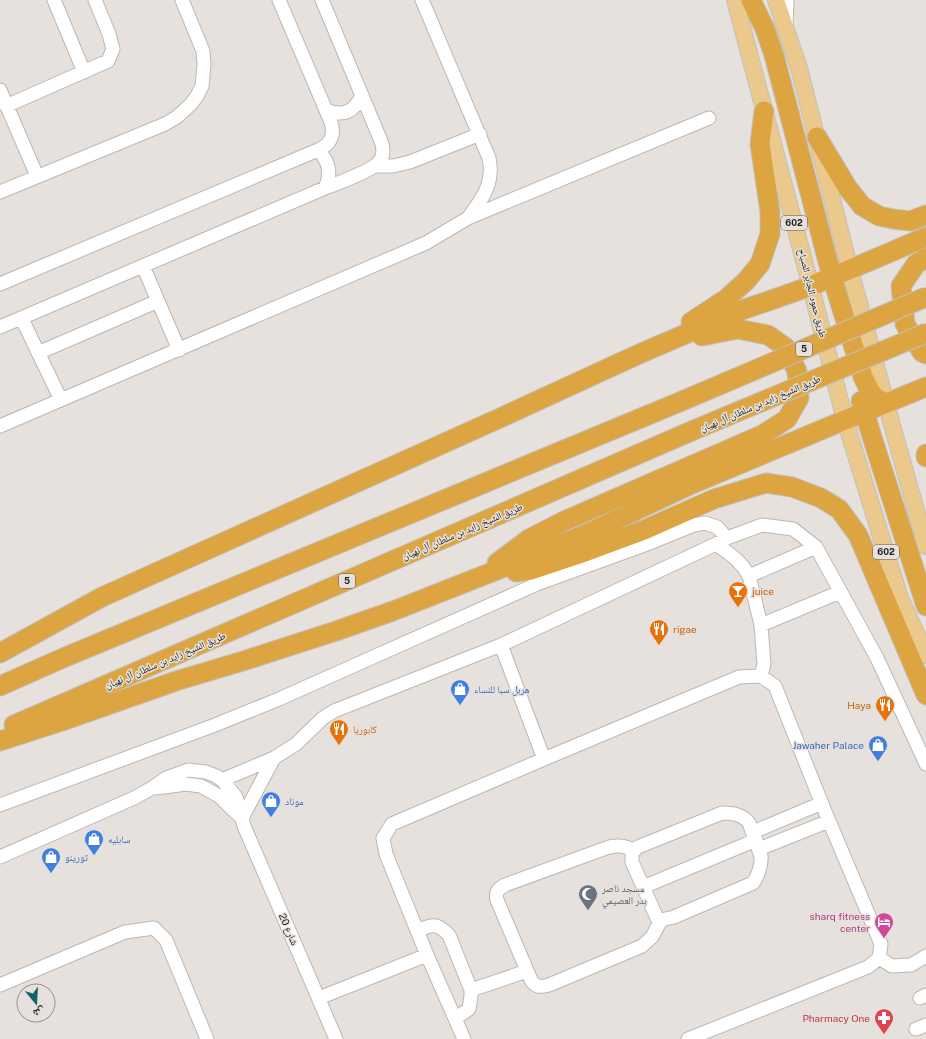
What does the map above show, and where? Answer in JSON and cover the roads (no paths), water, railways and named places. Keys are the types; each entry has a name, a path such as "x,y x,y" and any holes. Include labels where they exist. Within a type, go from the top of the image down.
{"highway":[{"path":"751,0 774,55 832,277 862,377 876,398 886,403"},
{"path":"639,354 726,299 746,281 760,264 770,234 770,212 760,144 764,111"},
{"path":"817,138 847,187 862,206 879,216 894,219 910,221 926,215"},
{"path":"0,653 102,598 493,422 639,354 739,311 811,286 926,237"},
{"path":"926,258 916,264 901,286 905,324 922,352 926,354"},
{"path":"811,286 823,296 829,304 865,412 872,440 926,606"},
{"name":"5","path":"0,686 62,658 682,401 926,297"},
{"path":"482,576 529,539 564,521 762,436 787,418 799,398 797,371 785,347 768,335 738,329 666,343"},
{"name":"طريق الشيخ زايد بن سلطان آل نهيان","path":"0,731 694,430 926,333"},
{"path":"0,741 176,681 336,631 393,611 586,534 692,484 926,387"},
{"path":"482,576 531,570 644,530 714,499 766,483 792,487 821,498 839,509 858,535 926,695"}],"main road":[{"name":"طريق حمود الجابر الصباح","path":"735,0 845,420 900,598 926,655"},
{"path":"776,0 799,68 850,270 926,546"}],"street":[{"path":"54,0 84,72"},
{"path":"6,106 108,61 113,49 109,34 95,0"},
{"path":"0,192 165,124 177,117 191,104 202,86 204,64 203,51 182,0"},
{"path":"0,284 318,150 329,142 333,129 280,0"},
{"path":"322,0 383,146 382,157 376,166"},
{"path":"422,0 489,158 490,174 488,188 468,218"},
{"path":"786,28 787,0"},
{"path":"0,90 37,176"},
{"path":"326,110 334,113 343,113 352,110 362,95"},
{"path":"0,426 426,243 468,218 709,118"},
{"path":"0,327 376,166 393,166 410,162 480,134"},
{"path":"318,150 326,159 328,165 329,177 325,188"},
{"path":"142,266 179,350"},
{"path":"38,353 158,301"},
{"path":"22,318 61,400"},
{"path":"0,805 215,725 279,699 536,584 642,546 694,525 705,523 717,527 722,541 749,576 761,626 764,664 761,676"},
{"path":"0,856 134,798 166,778 188,770 206,772 222,780 274,758 296,744 323,718 334,711 501,645 722,541 762,525 793,529 816,547 877,658 926,764"},
{"path":"749,576 816,547"},
{"path":"761,626 840,592"},
{"path":"501,645 544,759"},
{"path":"464,1039 427,955 386,854 383,838 392,824 740,677 761,676 775,686 829,821 881,944 879,958 868,967 688,1039"},
{"path":"152,788 185,784 202,786 219,796 242,818 274,758"},
{"name":"شارع 20","path":"222,780 236,797 244,826 336,1039"},
{"path":"643,887 756,840 822,803"},
{"path":"634,850 623,846 609,847 505,886 497,892 497,900 531,980 536,986 541,987 549,985 642,946 652,937 661,920 674,917 753,883 756,880 762,860 756,840 746,819 741,816 722,813 638,847 634,850 632,862 657,918 661,920"},
{"path":"756,840 829,821"},
{"path":"418,930 430,925 438,926 449,935 472,996 469,1009 456,1018"},
{"path":"0,985 125,932 154,928 166,940 206,1039"},
{"path":"319,998 427,955"},
{"path":"879,958 892,966 910,965 926,956"},
{"path":"471,990 527,971"}],"place":[{"name":"juice","path":"738,608"},
{"name":"rigae","path":"659,646"},
{"name":"هربل سبا للنساء","path":"460,706"},
{"name":"Haya","path":"885,722"},
{"name":"كابوريا","path":"339,746"},
{"name":"Jawaher Palace","path":"878,762"},
{"name":"موناد","path":"271,818"},
{"name":"سابليه","path":"94,856"},
{"name":"تورينو","path":"51,874"},
{"name":"مسجد ناصر بدر العصيمي","path":"588,911"},
{"name":"sharq fitness center","path":"884,939"},
{"name":"Pharmacy One","path":"884,1035"}]}
